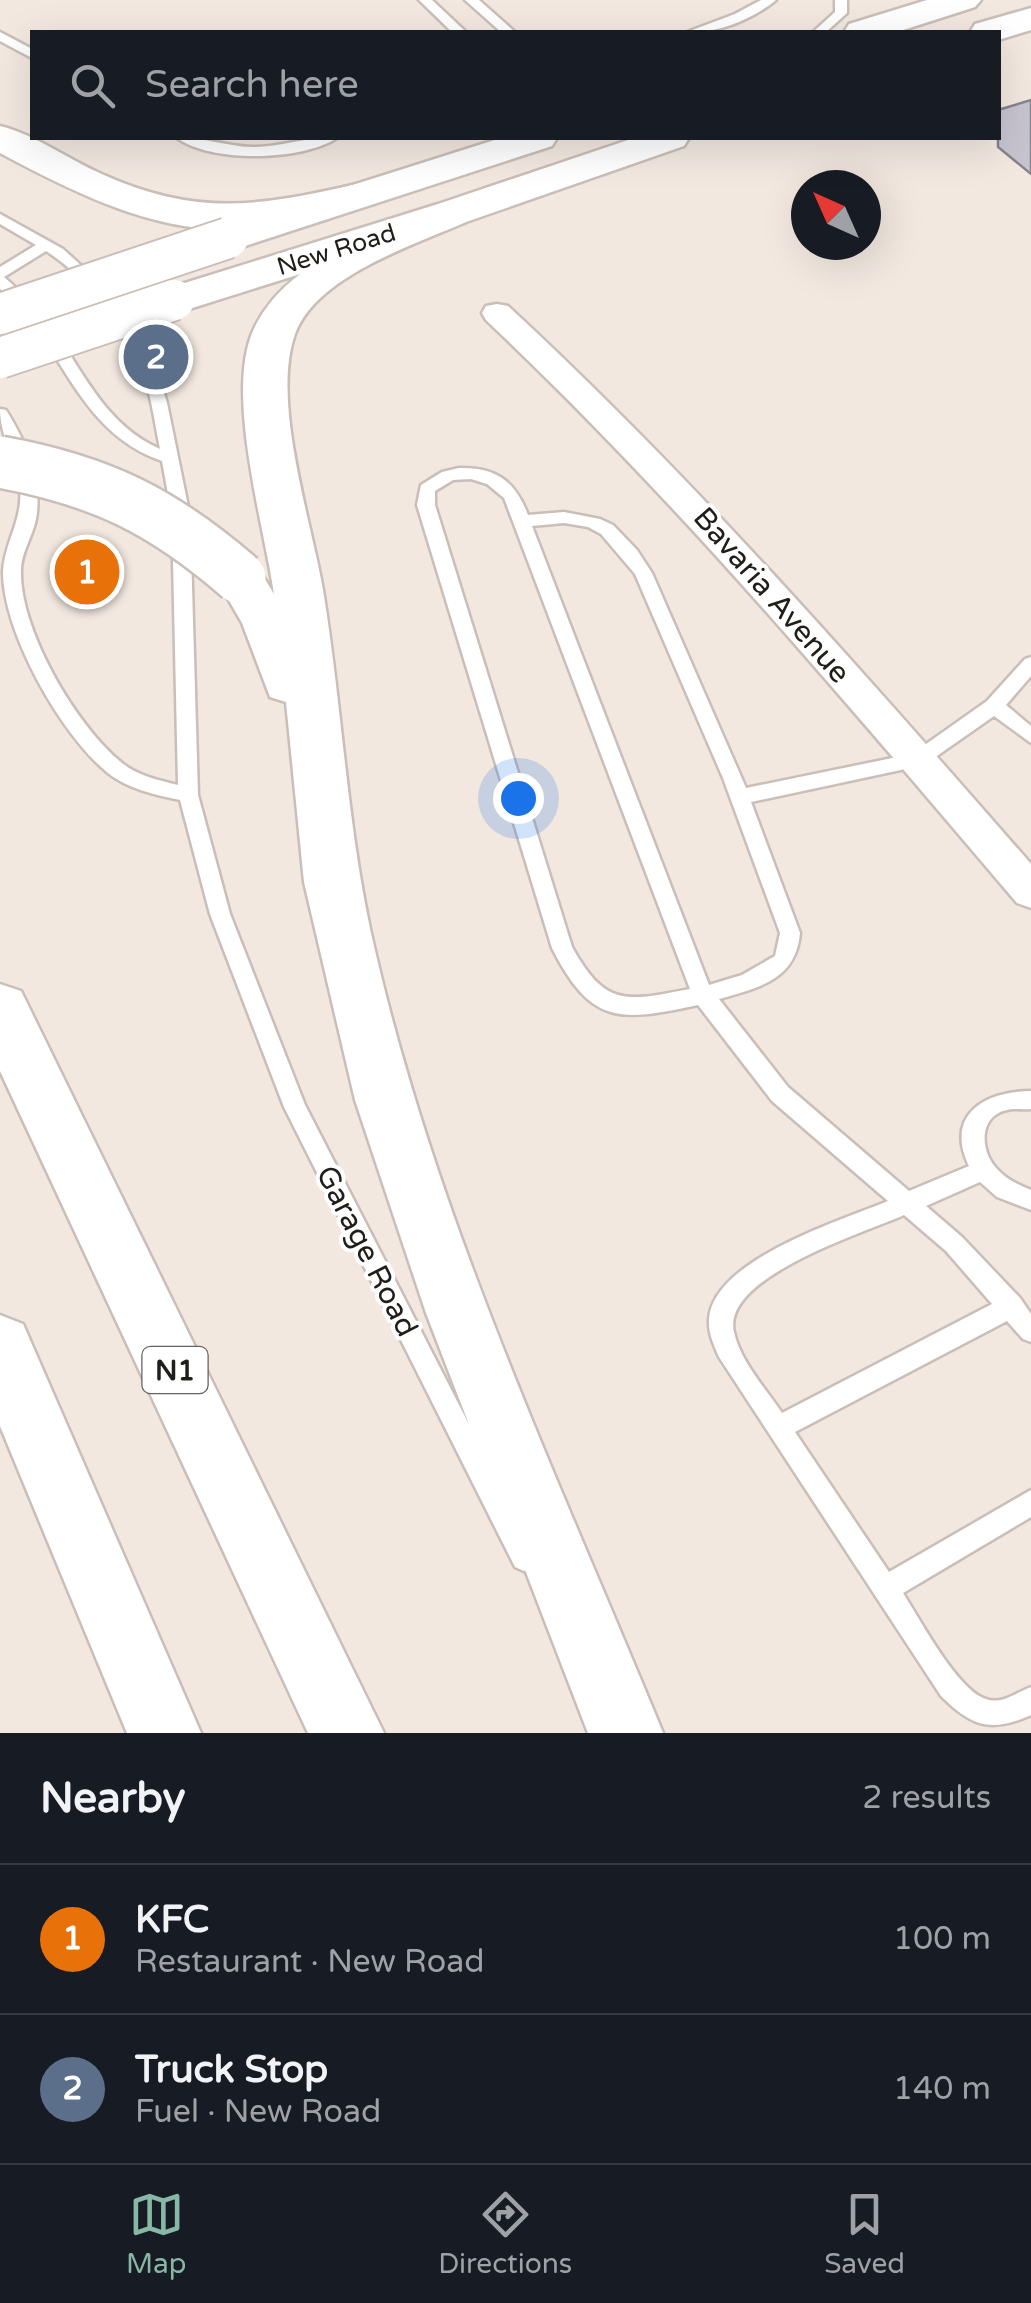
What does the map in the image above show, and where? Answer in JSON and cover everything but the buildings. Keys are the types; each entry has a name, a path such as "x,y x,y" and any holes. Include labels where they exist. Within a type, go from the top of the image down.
{"main road":[{"path":"868,30 963,0"},
{"path":"995,30 1031,19"},
{"path":"0,138 123,200 182,215 255,217 357,196"},
{"name":"New Road","path":"0,314 532,140"},
{"name":"New Road","path":"0,358 452,213 664,140"},
{"path":"452,213 316,282 282,315 265,360 265,394 299,595 316,781 332,883 359,1008 408,1174 602,1683 626,1733"},
{"path":"0,462 86,479 135,500 193,535 240,578 268,623 316,781"},
{"name":"N1","path":"0,1008 347,1733"},
{"path":"0,1346 164,1733"}],"street":[{"name":"Bavaria Avenue","path":"497,313 639,446 1031,892"}],"lane":[{"path":"425,0 457,30"},
{"path":"471,0 506,30"},
{"path":"700,30 740,17 770,0"},
{"path":"821,30 841,14 841,0"},
{"path":"0,36 30,53"},
{"path":"190,140 256,155 321,140"},
{"name":"Garage Road","path":"0,218 46,245 91,282 146,360 181,516 188,794 220,914 295,1107 492,1500 602,1683"},
{"path":"46,245 0,277 34,311 79,386 124,439 147,453 171,458"},
{"path":"0,414 19,451 29,483 28,516 12,567 22,623 89,743 117,770 150,786 188,794"},
{"path":"524,521 558,516 590,520 602,524 626,544 643,572 740,797 790,932 788,950 770,972 702,994 634,1008 615,1006 592,993 562,948 424,494 443,477 478,473 503,484 524,521 702,994 780,1094 954,1244 1031,1331"},
{"path":"740,797 917,760 994,706 1031,664"},
{"path":"994,706 1031,736"},
{"path":"1031,1100 1005,1100 989,1107 977,1120 972,1136 973,1154 981,1171 996,1186 1031,1200"},
{"path":"981,1171 762,1266 738,1285 722,1306 717,1326 721,1340 950,1687 971,1709 992,1716 1016,1710 1031,1700"},
{"path":"778,1428 1012,1306"},
{"path":"885,1589 1031,1503"}],"place":[{"name":"Truck Stop","path":"156,357"},
{"name":"KFC","path":"87,572"}]}
